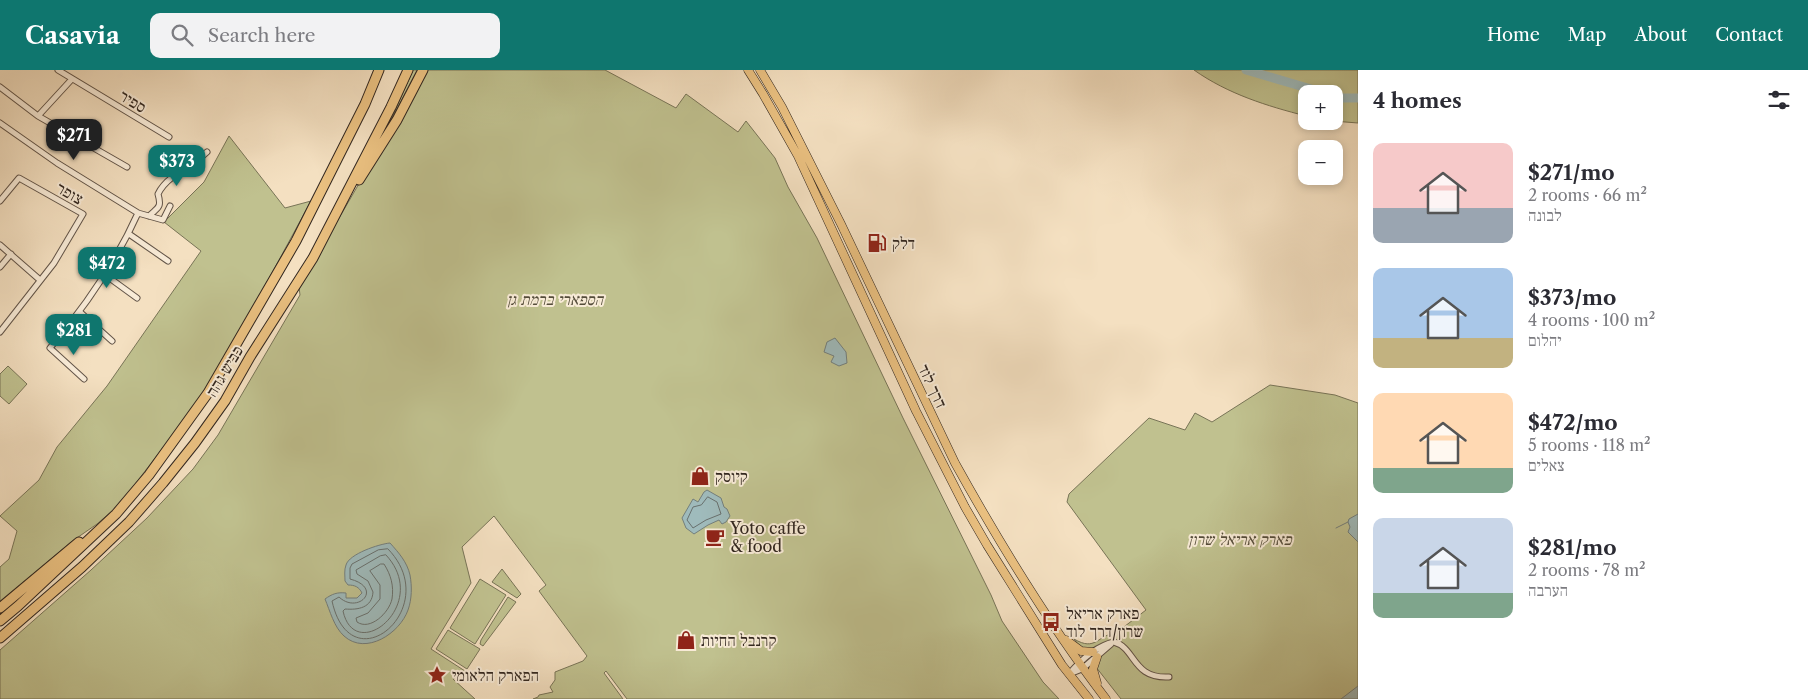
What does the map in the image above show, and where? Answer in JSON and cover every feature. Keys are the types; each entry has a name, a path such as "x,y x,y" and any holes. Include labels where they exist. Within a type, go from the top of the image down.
{"highway":[{"name":"כביש גהה","path":"0,621 116,514 148,475 208,394 296,241 365,104 378,70"},
{"name":"כביש גהה","path":"0,638 82,567 129,522 195,443 224,401 250,356 313,258 391,107 408,70"},
{"path":"313,258 397,120 423,70"},
{"path":"0,608 74,545 100,528"}],"main road":[{"name":"דרך לוד","path":"748,70 798,156 916,411 951,482 991,552 1069,674 1089,699"},
{"name":"דרך לוד","path":"760,70 782,107 841,224 955,464 1058,632 1080,666 1106,699"},
{"path":"1058,632 1078,650 1095,654 1093,669 1099,690"}],"street":[{"name":"ספיר","path":"58,70 169,137"},
{"path":"38,116 72,79"},
{"path":"0,87 38,116 127,167"},
{"path":"0,123 58,163 138,213 163,220 170,206"},
{"path":"149,216 160,206 159,191 174,175 192,165 207,152"},
{"name":"צופר","path":"0,201 19,178 83,214 54,263 40,280"},
{"path":"84,379 50,348 80,312 129,234 138,213"},
{"path":"129,234 168,261"},
{"path":"0,245 40,280 0,332"},
{"path":"0,267 11,254"},
{"path":"104,274 137,298"},
{"path":"80,312 112,341"},
{"path":"1069,674 1112,642 1118,643 1123,647 1136,664 1144,670 1157,677 1169,677"}],"green space":[{"path":"413,70 417,70 390,122"},
{"name":"הספארי ברמת גן","path":"425,70 605,70 676,108 686,94 738,132 746,121 775,158 788,187 817,238 1002,621 1043,682 1059,699 627,699 606,671 604,673 623,699 533,699 539,695 553,692 550,687 555,680 555,672 583,661 587,656 539,591 546,585 494,516 462,547 471,583 431,649 465,671 453,679 475,699 0,699 0,650 147,518 193,469 218,435 300,295 299,287"},
{"path":"1194,70 1358,70 1358,123 1343,122 1343,85 1298,85 1298,114 1248,98"},
{"path":"229,136 285,208 311,201 241,330 199,401 119,505 97,524 71,542 0,602 0,567 9,559 17,531 0,516 39,480 57,447 107,386 201,251 164,222 204,182"},
{"path":"8,366 27,384 9,404 0,396 0,374"},
{"name":"פארק אריאל שרון","path":"1270,385 1335,395 1358,403 1358,699 1121,699 1074,639 1081,643 1092,643 1116,633 1146,610 1067,502 1069,494 1149,418 1185,430 1195,413 1212,422"},
{"path":"502,569 521,594 517,598 492,582"},
{"path":"480,579 506,595 475,644 450,628"},
{"path":"508,597 516,602 483,646 480,644 481,640"},
{"path":"448,630 480,649 467,669 436,649"}],"water":[{"path":"835,338 846,352 847,363 839,366 831,362 834,356 824,352 827,342"},
{"path":"707,490 721,498 730,516 722,524 719,520 694,534 686,528 682,518 693,499 698,502"},
{"path":"1358,514 1358,542 1348,532 1350,527 1348,522 1349,519"},
{"path":"390,543 409,570 411,592 408,610 398,627 390,634 372,643 362,644 353,642 344,636 338,628 325,599 340,593 346,593 346,598 357,598 362,593 361,591 353,585 348,585 345,581 345,569 348,561 365,550"},
{"path":"1358,686 1358,699 1341,699"}],"waterway":[{"path":"1246,70 1298,85"},
{"path":"1343,98 1358,98"},
{"path":"1336,528 1348,522"}],"place":[{"name":"דלק","path":"877,243"},
{"name":"קיוסק","path":"700,476"},
{"name":"Yoto caffe & food","path":"715,537"},
{"name":"פארק אריאל שרון/דרך לוד","path":"1051,622"},
{"name":"קרנבל החיות","path":"686,640"},
{"name":"הפארק הלאומי","path":"437,675"}]}
